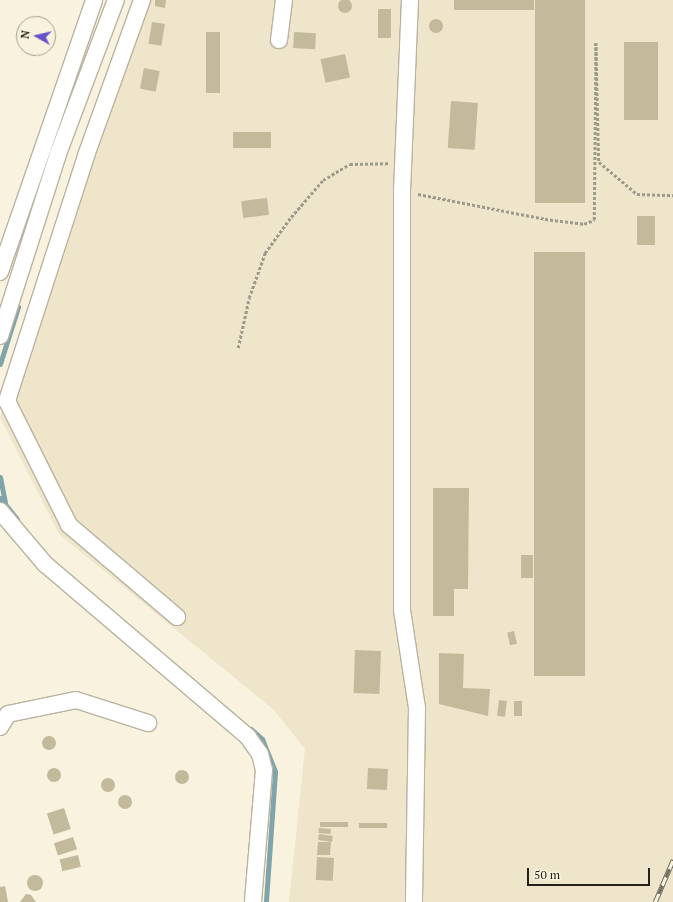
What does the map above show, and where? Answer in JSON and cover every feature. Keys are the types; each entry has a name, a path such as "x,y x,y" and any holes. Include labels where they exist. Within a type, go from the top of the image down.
{"street":[{"path":"0,272 94,0"},
{"path":"0,336 58,154 116,0"},
{"path":"142,0 87,153 7,401 69,526 177,617"},
{"path":"279,40 284,0"},
{"path":"410,0 402,191 402,610 417,708 414,902"},
{"path":"0,511 45,564 248,737 260,754 264,770 253,902"},
{"path":"0,727 8,714 76,700 148,723"}],"path":[{"path":"402,191 545,220 584,224 594,220 596,43 599,162 637,194 673,195"},
{"path":"238,348 249,298 265,253 291,217 323,180 350,164 403,162"}],"shaded area":[{"path":"139,0 673,0 673,902 289,902 305,749 274,710 59,534 0,417"}],"building":[{"path":"345,-1 350,1 352,6 350,11 345,13 340,11 338,6 340,1"},
{"path":"155,0 166,0 165,8 155,6"},
{"path":"454,0 534,0 534,10 454,10"},
{"path":"535,0 585,0 585,203 535,203"},
{"path":"378,9 391,9 391,38 378,38"},
{"path":"436,19 441,21 443,26 441,31 436,33 431,31 429,26 431,21"},
{"path":"152,22 165,24 161,46 149,44"},
{"path":"206,32 220,32 220,93 206,93"},
{"path":"294,32 316,33 315,49 293,48"},
{"path":"624,42 658,42 658,120 624,120"},
{"path":"345,54 350,77 326,83 321,59"},
{"path":"144,68 160,71 156,92 140,89"},
{"path":"451,101 478,103 475,150 448,148"},
{"path":"233,132 271,132 271,148 233,148"},
{"path":"267,198 269,215 243,218 241,201"},
{"path":"637,216 655,216 655,245 637,245"},
{"path":"534,252 585,252 585,676 534,676"},
{"path":"433,488 469,488 468,589 454,589 454,616 433,616"},
{"path":"521,555 533,555 533,578 521,578"},
{"path":"514,631 517,644 510,645 507,633"},
{"path":"355,650 381,651 379,694 353,693"},
{"path":"439,653 464,654 463,688 490,689 488,716 439,704"},
{"path":"499,700 507,701 505,717 497,716"},
{"path":"514,701 522,701 522,716 514,716"},
{"path":"49,736 54,738 56,743 54,748 49,750 44,748 42,743 44,738"},
{"path":"54,768 59,770 61,775 59,780 54,782 49,780 47,775 49,770"},
{"path":"368,768 388,769 387,790 367,789"},
{"path":"182,770 187,772 189,777 187,782 182,784 177,782 175,777 177,772"},
{"path":"108,778 113,780 115,785 113,790 108,792 103,790 101,785 103,780"},
{"path":"125,795 130,797 132,802 130,807 125,809 120,807 118,802 120,797"},
{"path":"64,808 71,829 54,834 47,814"},
{"path":"320,822 348,822 348,827 320,827"},
{"path":"359,823 387,823 387,828 359,828"},
{"path":"319,828 331,829 331,834 319,833"},
{"path":"319,834 333,836 332,842 318,840"},
{"path":"73,837 77,849 58,856 54,843"},
{"path":"318,842 331,842 330,855 317,855"},
{"path":"78,855 81,867 62,871 60,860"},
{"path":"317,857 334,858 333,881 316,880"},
{"path":"35,875 41,877 43,883 41,889 35,891 29,889 27,883 29,877"},
{"path":"5,886 8,902 0,902 0,887"},
{"path":"26,894 31,895 36,902 20,902"}],"waterway":[{"path":"0,364 18,307"},
{"path":"0,477 5,503"},
{"path":"0,498 17,519"},
{"path":"251,729 262,739 275,772 266,902"}],"railway":[{"path":"655,902 673,860"}]}
